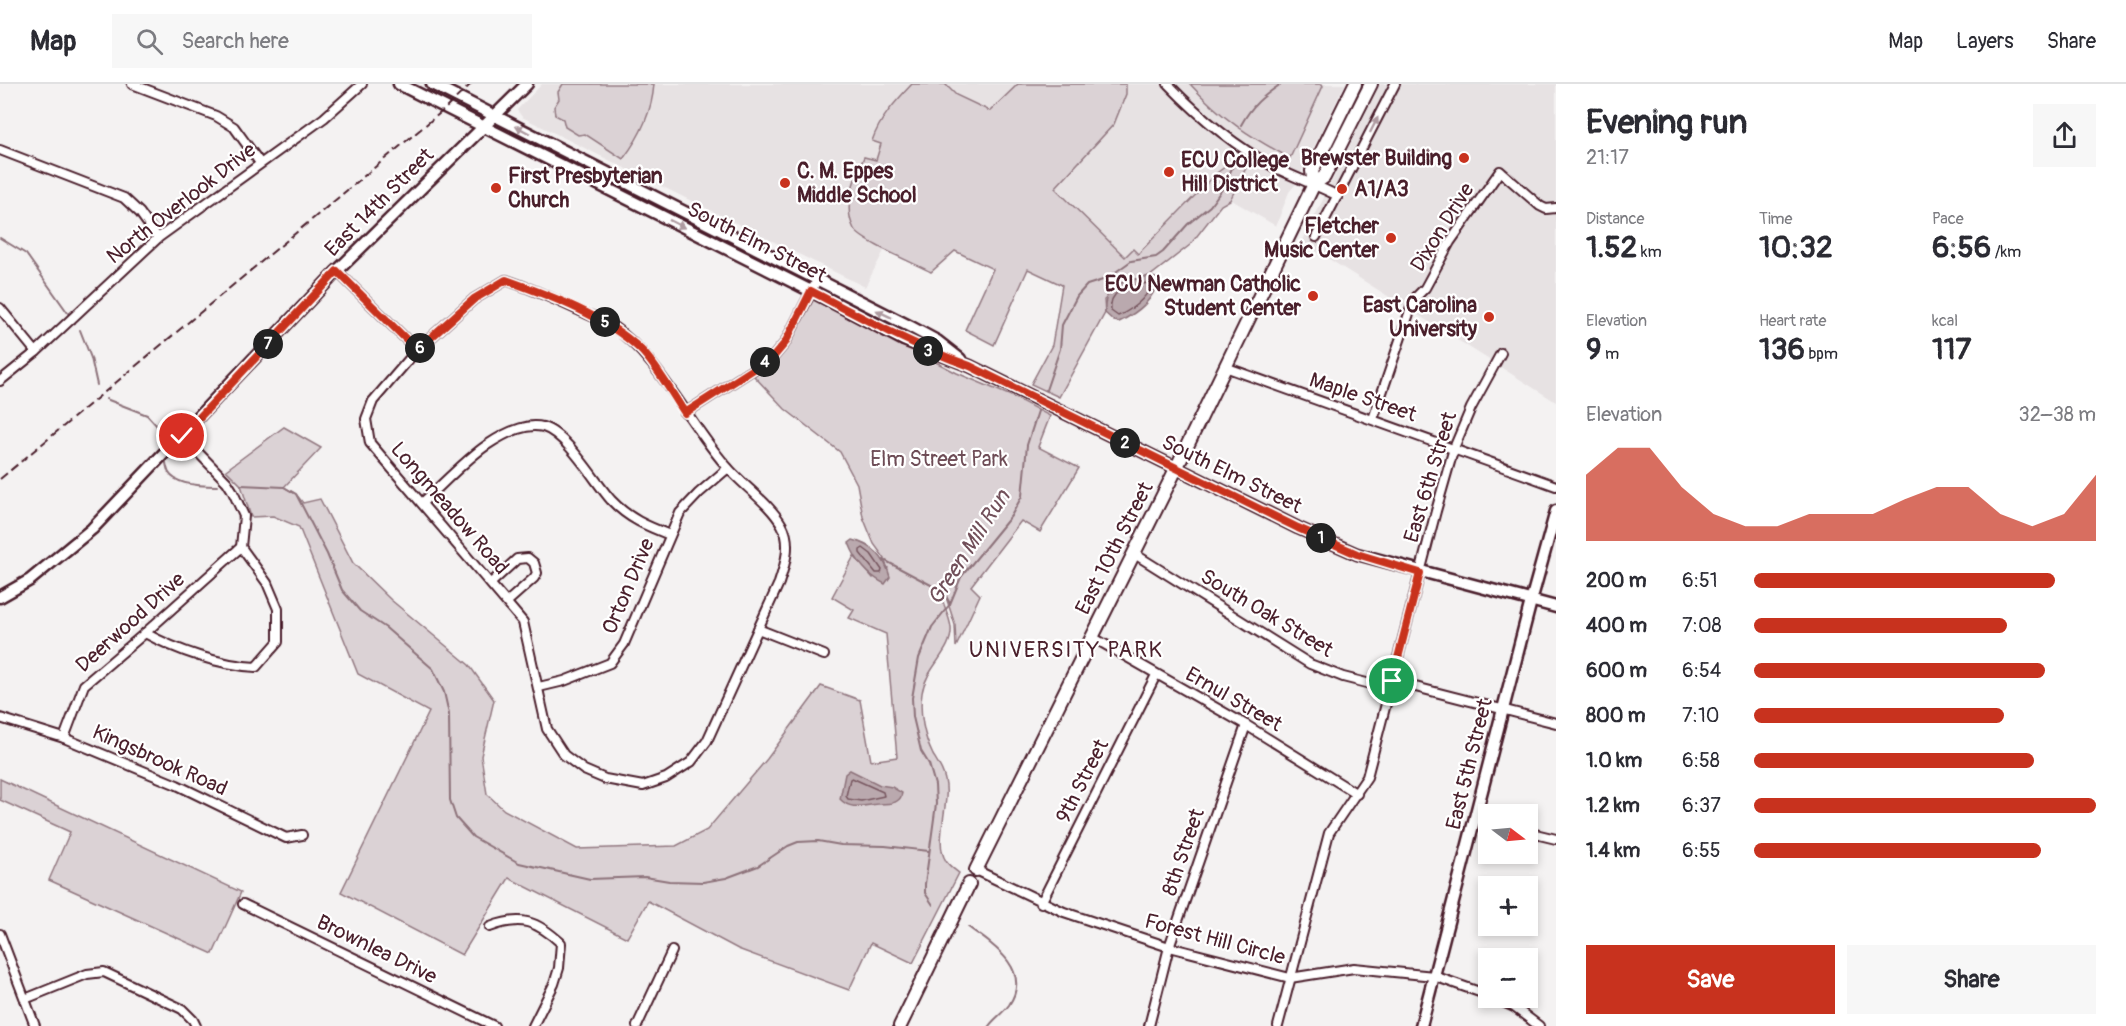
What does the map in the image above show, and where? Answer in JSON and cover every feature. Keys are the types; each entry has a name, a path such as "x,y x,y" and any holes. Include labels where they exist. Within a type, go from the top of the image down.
{"main road":[{"name":"East 10th Street","path":"1314,184 1312,171 1355,84"},
{"name":"East 10th Street","path":"976,870 1314,184 1324,177 1371,84"},
{"name":"East 10th Street","path":"900,1026 969,884"}],"street":[{"path":"132,84 216,116 234,127 260,163"},
{"name":"North Overlook Drive","path":"0,381 36,352 158,238 324,118 362,84"},
{"name":"South Elm Street","path":"399,84 904,340 970,366 1298,528 1357,554 1420,573 1556,608"},
{"name":"South Elm Street","path":"432,84 937,341 970,366"},
{"name":"East 14th Street","path":"0,597 30,580 92,530 337,271 527,84"},
{"path":"1168,84 1205,120 1245,149 1288,174 1338,196"},
{"path":"1316,237 1395,84"},
{"path":"0,150 124,198 140,213 158,238"},
{"path":"568,170 575,157"},
{"name":"Dixon Drive","path":"1373,419 1414,299 1425,288 1450,242 1500,171 1537,204 1546,209 1556,208"},
{"path":"648,209 653,198"},
{"path":"750,261 756,250"},
{"path":"337,271 417,350"},
{"name":"Longmeadow Road","path":"506,280 530,288 610,324 642,350 685,413 728,468 783,526 787,542 787,558 779,583 707,741 691,762 666,778 643,786 605,779 584,771 564,755 548,729 523,622 370,443 366,419 373,401 417,350 474,299 506,280"},
{"path":"685,413 774,356 785,343 817,280"},
{"path":"0,308 36,352"},
{"path":"904,340 910,327"},
{"path":"931,352 937,341"},
{"name":"East 6th Street","path":"1278,1026 1329,833 1368,777 1454,448 1471,408 1501,353"},
{"name":"Maple Street","path":"1225,367 1556,486"},
{"path":"422,503 487,445 522,427 543,427 562,440 585,464 612,500 636,521 670,535"},
{"path":"145,633 163,642 234,666 256,667 278,642 278,609 267,583 241,547 244,516 232,490 182,436"},
{"name":"Orton Drive","path":"539,687 564,681 610,663 624,644 680,513 728,468"},
{"name":"East 5th Street","path":"1421,1026 1556,511"},
{"name":"Deerwood Drive","path":"64,738 84,685 241,547"},
{"name":"South Oak Street","path":"1132,553 1310,664 1342,677 1391,685 1556,723"},
{"path":"491,583 517,559 528,558 534,563 537,573 534,578 507,602"},
{"path":"758,629 824,656"},
{"name":"Ernul Street","path":"1092,636 1246,725 1357,794"},
{"name":"9th Street","path":"1041,903 1156,675"},
{"name":"Kingsbrook Road","path":"0,718 64,738 177,785 286,838 302,835"},
{"name":"8th Street","path":"1149,1026 1169,947 1246,725"},
{"path":"1538,835 1556,839"},
{"name":"East 10th Street","path":"969,884 976,870"},
{"name":"Forest Hill Circle","path":"976,870 1064,912 1169,947 1290,978 1351,968 1434,976 1478,991"},
{"name":"Brownlea Drive","path":"243,904 494,1026"},
{"path":"490,927 506,921 527,921 547,930 561,943 559,968 554,984 533,1026"},
{"path":"0,934 35,1026"},
{"path":"637,1026 672,951"},
{"path":"0,960 9,957"},
{"path":"25,999 87,974 104,972 182,1009 196,1026"},
{"path":"1515,1008 1539,1026"}],"shaded area":[{"path":"542,84 1345,84 1295,185 1289,192 1276,226 1206,185 1138,254 1125,257 1054,188 885,249 865,287 522,117 517,110"},
{"name":"East Carolina University","path":"1380,84 1556,84 1556,402 1302,242"}],"green space":[{"path":"563,84 654,84 651,104 644,124 623,159 585,134 578,135 565,127 563,119 555,115 554,107"},
{"path":"912,84 945,84 956,95 990,111 1018,84 1126,84 1126,94 1114,124 1055,188 1125,257 1133,249 1138,254 1218,172 1229,164 1246,168 1230,200 1221,205 1190,245 1150,276 1126,281 1104,300 1105,313 1059,397 1031,384 1052,345 1062,285 1028,269 994,345 965,330 993,269 955,251 931,272 866,240 854,229 849,211 851,192 857,174 864,157 876,160 881,144 872,141 875,133 889,111"},
{"path":"1190,84 1322,84 1323,86 1290,158 1237,126 1213,107"},
{"name":"Elm Street Park","path":"814,299 957,373 1009,395 1050,416 1038,447 1079,468 1040,532 1021,521 971,586 980,595 956,647 955,625 946,597 940,593 951,628 950,636 944,652 924,684 921,709 927,741 945,780 942,853 947,863 959,873 913,963 871,943 849,990 738,949 648,901 627,938 509,878 462,955 341,892 429,712 358,674 299,527 273,516 251,517 241,485 226,470 284,427 321,448 284,487 296,494 303,503 320,499 353,563 391,600 469,665 494,700 481,756 487,794 504,810 577,849 676,846 707,830 767,759 821,686 860,700 871,761 897,757 886,634 849,618 854,610 832,597 854,556 873,578 888,568 885,559 874,544 863,517 857,484 840,452 785,409 754,376 785,351"},
{"path":"0,779 241,892 213,954 49,880 70,832 0,800"}],"water":[{"path":"1150,276 1158,279 1156,286 1149,299 1139,310 1119,322 1114,321 1105,313 1105,302 1112,289 1124,282"},
{"path":"853,540 867,545 885,563 890,577 885,584 868,572 859,562 849,543"},
{"path":"850,770 880,785 892,787 902,793 901,797 890,803 858,806 844,803 840,799 845,774"}],"waterway":[{"name":"Green Mill Run","path":"1241,125 1258,102 1281,84"},
{"name":"Green Mill Run","path":"1046,390 1060,349 1062,325 1077,296 1087,285 1106,279 1131,261 1156,257 1163,252 1188,224 1210,206 1223,188 1237,157"},
{"path":"0,238 26,254 75,323"},
{"path":"80,330 91,358 97,385"},
{"path":"106,399 147,415 159,428 163,450"},
{"name":"Green Mill Run","path":"933,905 925,893 925,884 936,804 935,785 929,764 921,751 913,717 912,698 919,658 932,627 950,604 961,577 1011,516 1022,496 1027,445 1038,411"},
{"path":"165,458 169,473 178,480 191,484 217,486"},
{"path":"241,485 284,487 296,494 327,554 342,590 360,611 386,628 433,669 444,692 449,714 450,800 456,818 473,837 519,863 590,879 645,877 669,881 703,882 726,878 758,866 798,842 818,841 841,845 885,846 929,851"},
{"path":"884,560 931,585 946,596 950,604"},
{"name":"Green Mill Run","path":"968,927 988,941 1007,959 1016,980 1015,992 1009,1005 989,1026"}],"railway":[{"path":"0,479 446,108 471,84"}],"place":[{"name":"Brewster Building","path":"1464,158"},
{"name":"ECU College Hill District","path":"1169,172"},
{"name":"C. M. Eppes Middle School","path":"785,183"},
{"name":"First Presbyterian Church","path":"496,188"},
{"name":"A1/A3","path":"1342,189"},
{"name":"Fletcher Music Center","path":"1391,238"},
{"name":"ECU Newman Catholic Student Center","path":"1313,296"},
{"name":"East Carolina University","path":"1489,317"}],"district":[{"name":"UNIVERSITY PARK","path":"1066,649"}],"route":[{"path":"182,436 337,271 417,350 474,299 506,280 530,288 610,324 642,350 685,413 774,356 785,343 811,291 904,340 970,366 1298,528 1357,554 1420,573 1392,681"}]}
